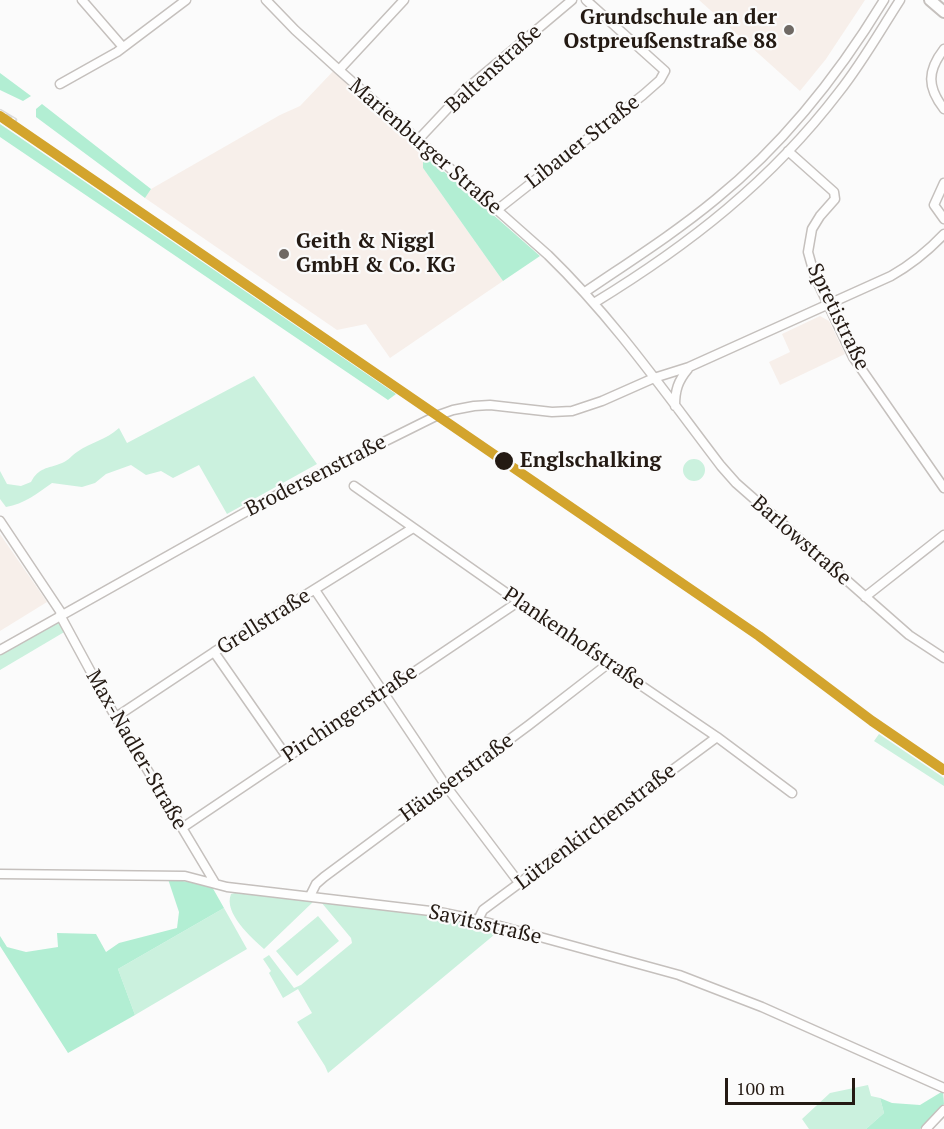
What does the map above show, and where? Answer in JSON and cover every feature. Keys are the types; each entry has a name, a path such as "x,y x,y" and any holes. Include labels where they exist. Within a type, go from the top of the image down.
{"main road":[{"path":"930,0 944,12"}],"street":[{"path":"82,0 122,46"},
{"path":"60,84 117,52 186,0"},
{"name":"Marienburger Straße","path":"266,0 295,30 548,255 585,292"},
{"path":"339,70 404,0"},
{"name":"Baltenstraße","path":"418,140 465,90 572,0"},
{"name":"Libauer Straße","path":"498,210 644,95 660,80 665,71 586,0"},
{"path":"585,292 682,226 758,162 828,83 884,0"},
{"path":"594,303 691,240 727,210 788,151 840,91 900,0"},
{"path":"944,49 932,68 931,86 934,96 944,109"},
{"name":"Spretistraße","path":"788,151 834,192 835,199 812,229 808,252 815,277 853,357 944,488"},
{"path":"944,183 934,205 944,219"},
{"name":"Brodersenstraße","path":"0,650 267,500 436,416 453,410 490,405 552,412 572,411 654,378 689,367 882,280 928,251 944,234"},
{"name":"Barlowstraße","path":"585,292 736,483 909,635 944,658"},
{"path":"675,406 675,393 680,379 689,367"},
{"name":"Plankenhofstraße","path":"354,486 518,602 717,737 792,793"},
{"name":"Max-Nadler-Straße","path":"0,521 61,615 116,717 215,883"},
{"name":"Grellstraße","path":"116,717 214,652 413,528"},
{"path":"865,597 944,535"},
{"path":"315,590 446,786 520,884"},
{"name":"Pirchingerstraße","path":"182,828 518,602"},
{"path":"214,652 287,757"},
{"name":"Häusserstraße","path":"310,896 316,884 324,877 609,663"},
{"name":"Lützenkirchenstraße","path":"477,920 483,910 717,737"},
{"name":"Savitsstraße","path":"0,874 184,876 227,887 439,912 477,920 679,975 762,1007 944,1088"},
{"path":"926,1129 944,1110"}],"shaded area":[{"name":"Grundschule an der Ostpreußenstraße 88","path":"699,0 865,0 826,59 800,91"},
{"path":"339,65 423,141 423,168 503,281 390,358 366,324 337,330 145,198 151,189 280,115 300,106"},
{"path":"820,316 829,321 845,354 780,385 769,362 790,352 782,334"},
{"path":"0,534 47,602 0,631"}],"green space":[{"path":"0,73 31,96 23,101 0,90"},
{"path":"42,104 151,189 145,198 36,117 36,109"},
{"path":"0,124 396,394 388,400 0,137"},
{"path":"423,153 540,256 503,281 423,168"},
{"path":"254,376 317,464 227,514 199,465 173,478 161,471 146,475 131,465 106,474 95,483 82,487 52,483 13,506 6,507 0,499 0,471 7,484 21,486 31,482 40,471 64,462 75,453 119,428 127,443"},
{"path":"694,459 704,466 705,470 698,480 694,481 684,474 683,470 690,460"},
{"path":"59,620 66,631 0,670 0,655"},
{"path":"879,734 944,778 944,786 874,741"},
{"path":"168,879 211,885 224,908 118,969 135,1015 68,1053 0,946 0,936 7,947 26,952 58,947 57,933 96,934 106,952 119,943 177,928 179,912"},
{"path":"231,894 314,901 264,949 246,932 235,917 230,901"},
{"path":"321,902 439,917 500,930 328,1073 297,1022 312,1013 298,989 283,998 263,959 269,955 294,988 301,985 352,943 351,938"},
{"path":"224,908 247,949 135,1015 118,969"},
{"path":"318,916 339,941 297,976 276,951"},
{"path":"868,1085 871,1096 880,1098 884,1113 866,1129 809,1129 802,1119 830,1093"},
{"path":"943,1091 944,1104 920,1129 866,1129 884,1113 880,1098 892,1103 920,1105"}],"railway":[{"path":"0,111 15,120"}],"transit line":[{"path":"0,116 759,636 872,721 944,770"}],"place":[{"name":"Grundschule an der Ostpreußenstraße 88","path":"789,30"},
{"name":"Geith & Niggl GmbH & Co. KG","path":"284,254"},
{"name":"Englschalking","path":"504,461"}]}
